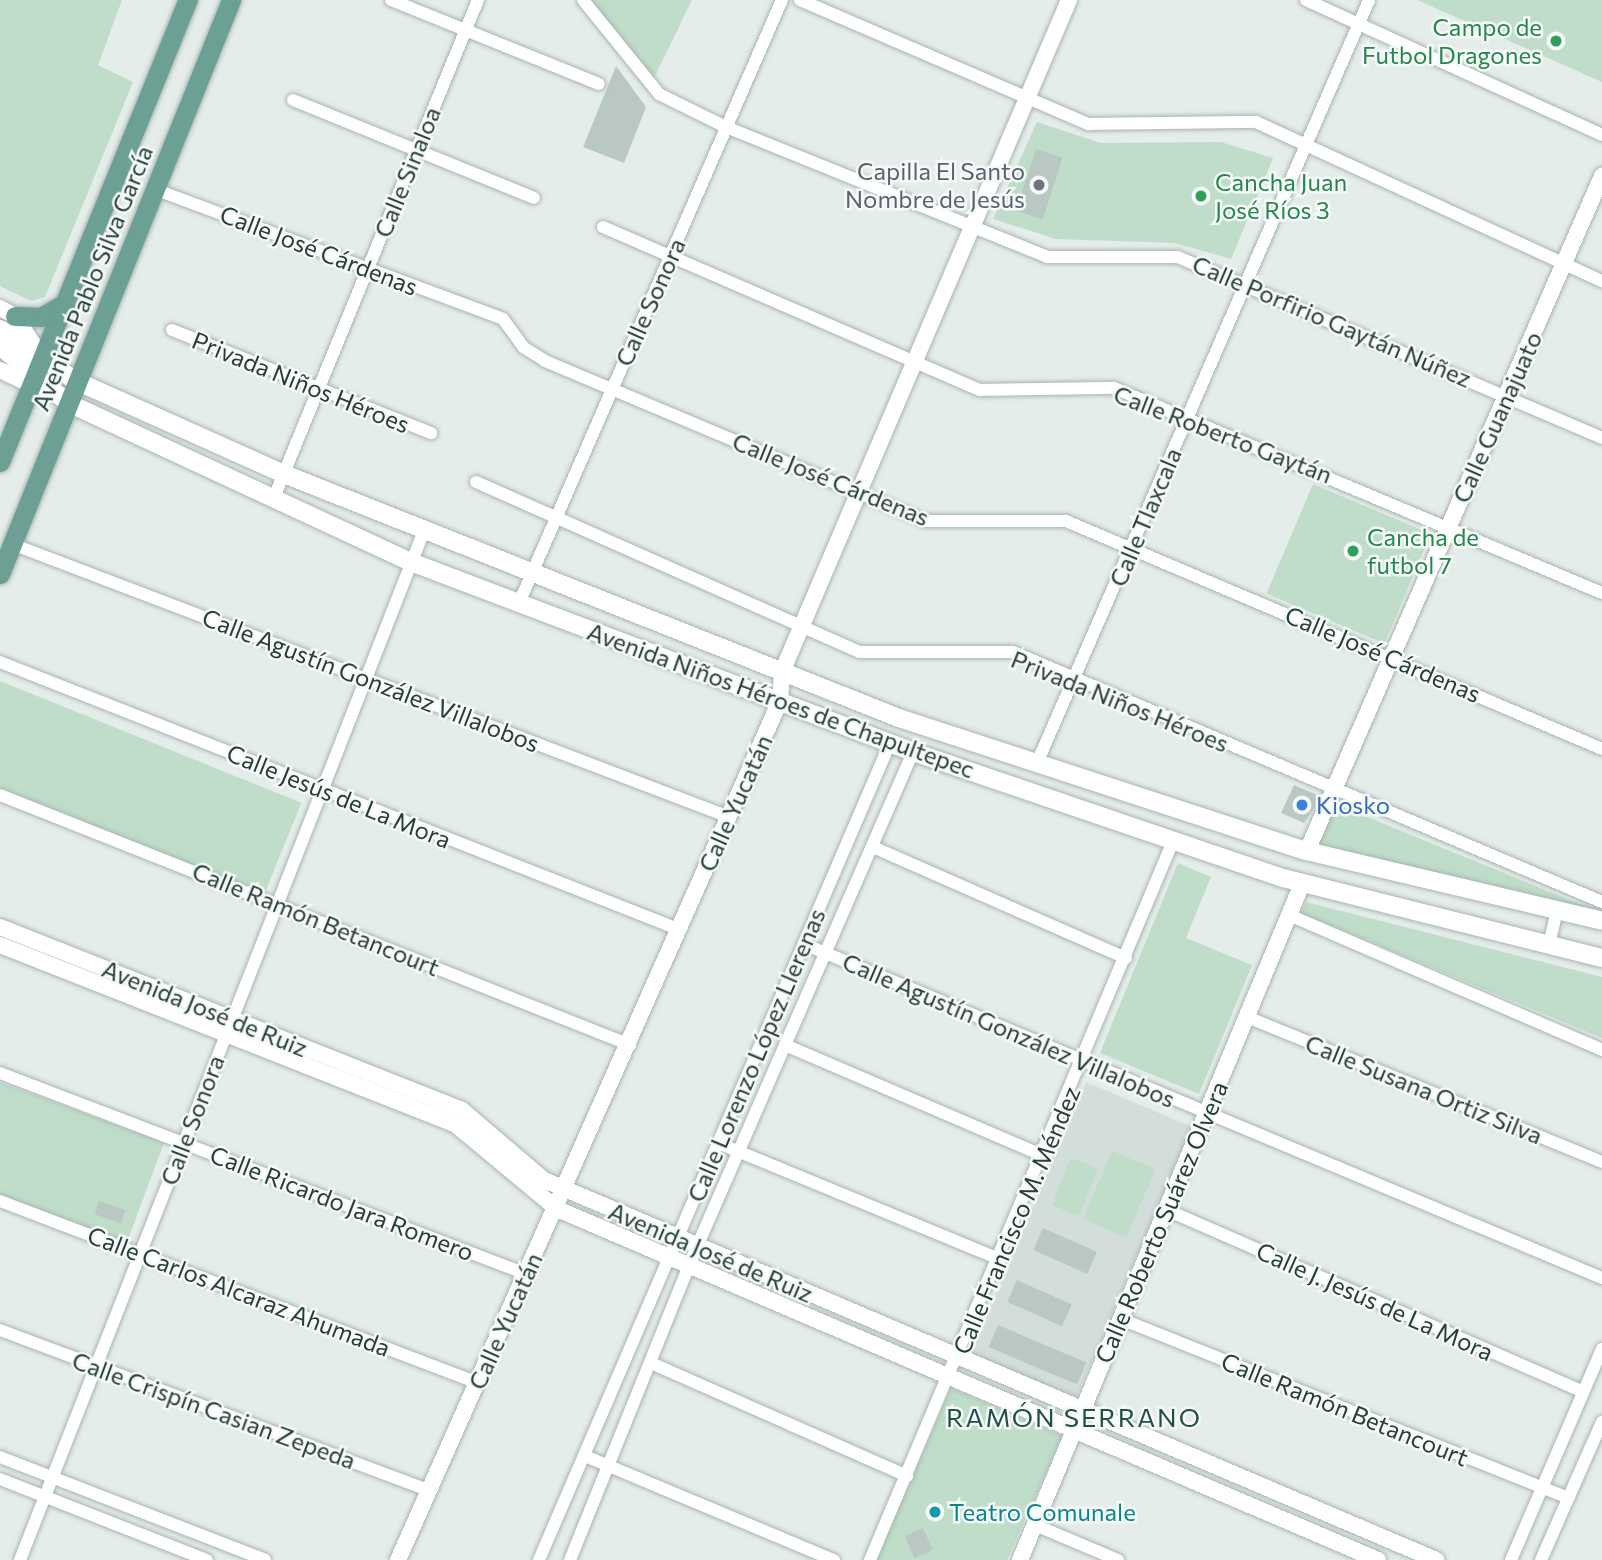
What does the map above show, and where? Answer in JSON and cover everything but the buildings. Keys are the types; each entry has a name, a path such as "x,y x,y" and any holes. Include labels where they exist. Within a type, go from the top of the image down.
{"main road":[{"name":"Avenida Pablo Silva García","path":"0,462 188,0"},
{"name":"Avenida Pablo Silva García","path":"0,574 231,0"},
{"path":"5,318 41,317 67,302"},
{"name":"Avenida Niños Héroes de Chapultepec","path":"5,318 36,373 76,381 423,533 782,672 1037,763 1307,851 1602,921"},
{"name":"Avenida Niños Héroes de Chapultepec","path":"0,346 36,373 68,403 411,562 913,752 1303,884 1602,958"}],"street":[{"path":"391,0 599,84"},
{"name":"Calle Sinaloa","path":"273,500 478,0"},
{"name":"Calle Porfirio Gaytán Núñez","path":"583,0 659,94 726,127 1047,257 1178,257 1507,394 1602,438"},
{"name":"Calle Sonora","path":"519,603 782,0"},
{"path":"800,0 1088,124 1256,122 1602,281"},
{"name":"Calle Yucatán","path":"398,1560 566,1190 780,701 782,672 1069,0"},
{"path":"1306,0 1602,135"},
{"name":"Calle Tlaxcala","path":"1037,763 1132,550 1303,143 1368,0"},
{"path":"293,100 534,198"},
{"name":"Calle Guanajuato","path":"1307,851 1602,176"},
{"name":"Calle José Cárdenas","path":"154,188 503,319 523,347 545,362 925,521 1066,521 1393,655 1602,749"},
{"name":"Calle Roberto Gaytán","path":"603,227 980,390 1114,388 1450,526 1602,593"},
{"name":"Privada Niños Héroes","path":"172,330 431,433"},
{"path":"0,370 36,373"},
{"name":"Privada Niños Héroes","path":"476,482 859,652 1013,652 1602,902"},
{"name":"Calle Sonora","path":"20,1560 423,533"},
{"name":"Calle Agustín González Villalobos","path":"12,544 729,817"},
{"name":"Calle Jesús de La Mora","path":"0,662 678,929"},
{"name":"Calle Lorenzo López Llerenas","path":"540,1560 890,743"},
{"name":"Calle Lorenzo López Llerenas","path":"570,1560 689,1265 875,848 913,752"},
{"name":"Calle Ramón Betancourt","path":"0,795 277,902 630,1045"},
{"name":"Calle Francisco M. Méndez","path":"870,1560 1044,1156 1174,839"},
{"path":"875,848 1126,958"},
{"name":"Calle Roberto Suárez Olvera","path":"1020,1560 1303,884"},
{"path":"1549,945 1557,911"},
{"path":"1289,915 1602,1050"},
{"name":"Avenida José de Ruiz","path":"0,927 462,1110 523,1165 566,1190 1436,1560"},
{"name":"Calle Agustín González Villalobos","path":"804,944 1602,1278"},
{"name":"Avenida José de Ruiz","path":"0,945 456,1125 556,1209 1378,1560"},
{"name":"Calle Susana Ortiz Silva","path":"1247,1017 1602,1162"},
{"path":"786,1045 1044,1156"},
{"name":"Calle Ricardo Jara Romero","path":"0,1073 526,1274"},
{"path":"718,1143 1000,1259"},
{"name":"Calle Carlos Alcaraz Ahumada","path":"0,1201 478,1382"},
{"name":"Calle J. Jesús de La Mora","path":"1167,1210 1583,1392"},
{"name":"Calle Ramón Betancourt","path":"1121,1319 1569,1498"},
{"name":"Calle Crispín Casian Zepeda","path":"0,1330 429,1490"},
{"path":"1511,1560 1602,1349"},
{"path":"651,1363 907,1476"},
{"path":"1541,1560 1602,1422"},
{"path":"585,1456 834,1560"},
{"path":"0,1457 265,1560"},
{"path":"0,1479 207,1560"},
{"path":"1035,1525 1118,1560"}],"shaded area":[{"path":"1086,1082 1191,1127 1076,1397 971,1353"}],"green space":[{"path":"0,0 122,0 98,65 133,82 45,297 31,301 0,286"},
{"path":"590,0 692,0 653,80"},
{"name":"Campo de Futbol Dragones","path":"1417,0 1602,0 1602,82"},
{"path":"1037,122 1101,143 1221,142 1273,158 1231,259 1175,243 1056,239 993,219"},
{"name":"Cancha de futbol 7","path":"1313,484 1431,534 1384,644 1267,594"},
{"path":"0,681 301,803 262,900 0,794"},
{"path":"1333,803 1597,911 1316,844"},
{"path":"1178,863 1211,877 1186,938 1252,965 1199,1094 1100,1053"},
{"path":"1306,902 1602,977 1602,1038 1301,913"},
{"path":"0,1082 164,1143 127,1242 0,1195"},
{"path":"1112,1151 1155,1169 1126,1237 1083,1219"},
{"path":"1071,1158 1098,1169 1079,1216 1052,1205"},
{"path":"951,1388 1062,1436 1007,1560 876,1560"}],"place":[{"name":"Campo de Futbol Dragones","path":"1556,41"},
{"name":"Capilla El Santo Nombre de Jesús","path":"1039,185"},
{"name":"Cancha Juan José Ríos 3","path":"1201,196"},
{"name":"Cancha de futbol 7","path":"1353,551"},
{"name":"Kiosko","path":"1302,805"},
{"name":"Teatro Comunale","path":"935,1512"}],"district":[{"name":"RAMÓN SERRANO","path":"1074,1417"}]}
